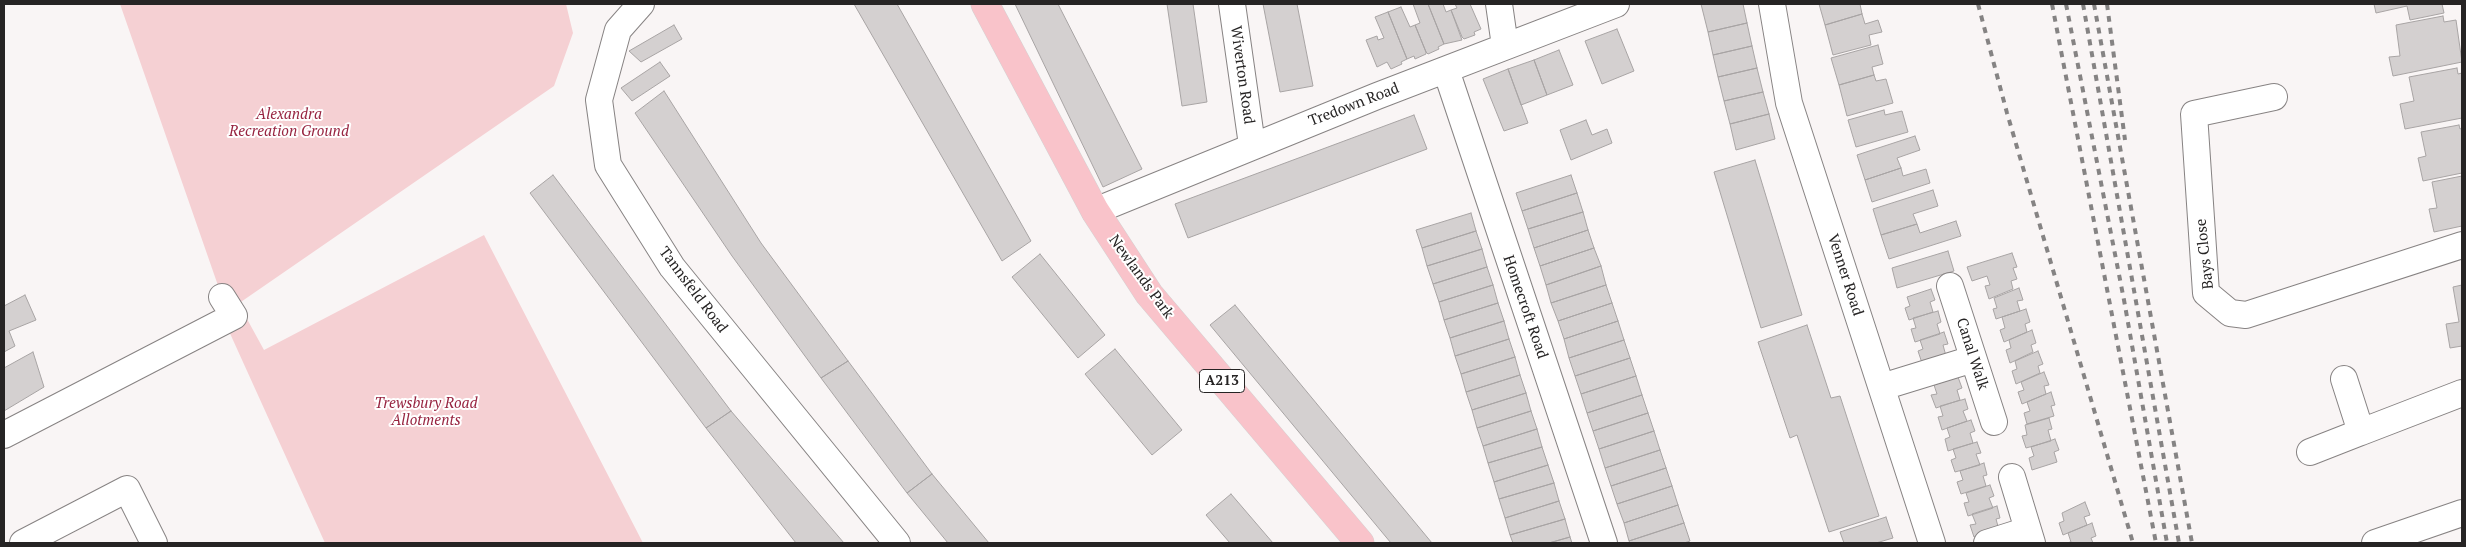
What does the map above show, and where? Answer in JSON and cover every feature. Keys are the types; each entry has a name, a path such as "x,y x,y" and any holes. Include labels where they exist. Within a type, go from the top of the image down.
{"main road":[{"name":"Newlands Park","path":"986,4 1095,211 1149,294 1360,543"}],"street":[{"name":"Tannsfeld Road","path":"641,4 618,30 599,100 608,165 672,267 894,542"},
{"name":"Wiverton Road","path":"1232,4 1252,146"},
{"path":"1499,4 1505,46"},
{"name":"Tredown Road","path":"1095,211 1252,146 1616,4"},
{"name":"Venner Road","path":"1772,4 1789,103 1932,543"},
{"name":"Homecroft Road","path":"1446,70 1604,543"},
{"name":"Bays Close","path":"2274,97 2194,114 2206,293 2230,313 2246,315 2462,245"},
{"name":"Canal Walk","path":"1950,286 1994,422"},
{"path":"4,435 234,316 222,297"},
{"path":"1882,387 1973,359"},
{"path":"2344,379 2361,432"},
{"path":"2310,452 2462,393"},
{"path":"1987,543 2030,537 2012,477"},
{"path":"23,543 127,488 154,543"},
{"path":"2375,543 2462,513"}],"green space":[{"name":"Alexandra Recreation Ground","path":"120,4 566,4 573,33 554,86 235,306 222,297"},
{"name":"Trewsbury Road Allotments","path":"484,235 643,543 325,543 228,329 247,319 264,350"}],"building":[{"path":"854,4 897,4 1031,241 1002,261"},
{"path":"1015,4 1058,4 1142,169 1103,187"},
{"path":"1167,4 1193,4 1207,102 1182,106"},
{"path":"1263,4 1297,4 1313,86 1280,92"},
{"path":"1413,4 1428,4 1444,44 1438,47 1439,49 1428,54 1415,25 1420,23"},
{"path":"1428,4 1443,4 1446,12 1451,10 1462,40 1444,44"},
{"path":"1455,4 1470,4 1481,29 1474,32 1475,35 1464,39 1462,37 1451,10 1457,8"},
{"path":"1701,4 1743,4 1747,23 1708,32"},
{"path":"1819,4 1860,4 1862,14 1825,25"},
{"path":"2374,4 2442,4 2444,13 2410,20 2407,6 2376,13"},
{"path":"1401,7 1410,27 1415,25 1426,52 1426,54 1415,59 1414,56 1407,59 1388,12"},
{"path":"1388,12 1407,59 1401,62 1402,64 1391,69 1387,62 1377,67 1366,40 1377,36 1378,40 1384,38 1375,17"},
{"path":"1862,14 1865,24 1878,20 1882,32 1869,35 1871,45 1833,55 1825,25"},
{"path":"2443,16 2444,22 2456,20 2462,62 2393,76 2389,57 2400,56 2396,25"},
{"path":"1747,23 1752,46 1713,55 1708,32"},
{"path":"674,25 682,39 641,62 629,51"},
{"path":"1617,29 1634,71 1602,84 1585,41"},
{"path":"1878,45 1883,64 1872,67 1874,75 1839,85 1831,58"},
{"path":"1752,46 1757,68 1718,77 1713,55"},
{"path":"1559,50 1573,85 1547,95 1534,60"},
{"path":"1534,60 1547,95 1521,105 1508,69"},
{"path":"660,62 670,76 632,101 621,88"},
{"path":"1757,68 1763,92 1724,101 1718,77"},
{"path":"2457,68 2458,74 2462,73 2462,118 2405,129 2400,104 2414,101 2409,77"},
{"path":"1508,69 1528,123 1504,131 1483,79"},
{"path":"1874,75 1876,81 1886,79 1893,103 1847,116 1839,85"},
{"path":"664,91 761,243 848,361 821,378 732,256 635,113"},
{"path":"1763,92 1769,114 1730,124 1724,101"},
{"path":"1884,110 1885,115 1902,111 1908,132 1856,147 1848,120"},
{"path":"1769,114 1775,139 1736,150 1730,124"},
{"path":"1414,115 1427,149 1188,238 1175,204"},
{"path":"1586,120 1592,135 1607,129 1612,143 1571,160 1560,130"},
{"path":"2459,125 2460,129 2462,128 2462,173 2423,181 2418,158 2426,156 2421,132"},
{"path":"1915,136 1920,150 1897,158 1901,168 1865,180 1857,155"},
{"path":"1755,160 1802,315 1761,328 1714,172"},
{"path":"1901,168 1903,176 1926,169 1930,183 1872,202 1865,180"},
{"path":"553,175 731,411 706,428 530,193"},
{"path":"1571,175 1577,193 1522,211 1516,193"},
{"path":"2462,176 2462,226 2434,232 2429,209 2437,208 2432,182"},
{"path":"1933,190 1938,206 1913,214 1917,224 1881,235 1873,209"},
{"path":"1577,193 1583,212 1528,229 1522,211"},
{"path":"1583,212 1588,230 1534,248 1528,229"},
{"path":"1471,213 1476,231 1422,248 1416,230"},
{"path":"1956,221 1961,236 1889,259 1881,235 1917,224 1920,233"},
{"path":"1588,230 1594,248 1540,266 1534,248"},
{"path":"1476,231 1482,249 1427,266 1422,248"},
{"path":"1594,248 1601,266 1546,285 1540,266"},
{"path":"1482,249 1487,267 1433,284 1427,266"},
{"path":"1948,251 1954,271 1897,288 1892,268"},
{"path":"2012,253 2017,267 2013,268 2017,279 2011,281 2013,289 1989,299 1985,286 1990,285 1987,276 1972,281 1967,267"},
{"path":"1040,254 1105,335 1078,358 1012,277"},
{"path":"1601,266 1606,285 1551,303 1546,285"},
{"path":"1487,267 1493,285 1439,302 1433,284"},
{"path":"1493,285 1498,303 1444,320 1439,302"},
{"path":"1606,285 1612,303 1558,321 1551,303"},
{"path":"2462,285 2462,346 2450,348 2446,324 2459,322 2453,287"},
{"path":"2019,288 2023,300 2017,301 2020,311 1996,319 1993,309 1997,308 1994,298"},
{"path":"1931,289 1935,300 1930,302 1933,312 1909,320 1905,308 1910,306 1907,297"},
{"path":"25,295 36,320 9,331 15,346 4,352 4,306"},
{"path":"1498,303 1504,321 1450,338 1444,320"},
{"path":"1612,303 1618,321 1564,339 1558,321"},
{"path":"1235,305 1432,543 1391,543 1210,325"},
{"path":"2026,309 2030,322 2025,324 2027,332 2004,342 2000,330 2005,328 2002,317"},
{"path":"1938,311 1941,322 1937,324 1940,334 1915,342 1911,329 1916,328 1913,318"},
{"path":"1504,321 1509,339 1455,356 1450,338"},
{"path":"1618,321 1624,340 1569,358 1564,339"},
{"path":"1807,325 1831,398 1840,396 1879,516 1829,532 1797,435 1790,438 1758,342"},
{"path":"2032,330 2036,343 2031,345 2033,352 2010,363 2006,350 2011,348 2009,340"},
{"path":"1944,332 1948,344 1943,345 1946,356 1922,363 1918,351 1923,349 1920,340"},
{"path":"1509,339 1515,357 1461,374 1455,356"},
{"path":"1624,340 1630,358 1575,376 1569,358"},
{"path":"1115,349 1182,430 1152,455 1085,374"},
{"path":"2038,351 2043,364 2038,366 2040,373 2016,384 2012,371 2017,369 2015,361"},
{"path":"33,352 44,387 4,411 4,368"},
{"path":"1515,357 1520,375 1466,392 1461,374"},
{"path":"1630,358 1636,376 1581,394 1575,376"},
{"path":"848,361 932,474 907,493 821,378"},
{"path":"2044,372 2049,385 2044,386 2046,394 2022,404 2018,392 2024,390 2021,382"},
{"path":"1520,375 1526,393 1472,410 1466,392"},
{"path":"1636,376 1642,395 1587,413 1581,394"},
{"path":"1958,377 1962,388 1957,390 1960,400 1936,408 1931,395 1937,394 1934,385"},
{"path":"2051,392 2055,405 2051,406 2054,416 2027,424 2024,413 2030,411 2027,402"},
{"path":"1526,393 1531,411 1477,428 1472,410"},
{"path":"1642,395 1648,413 1593,431 1587,413"},
{"path":"1965,399 1968,409 1963,411 1967,421 1942,430 1938,417 1943,416 1940,406"},
{"path":"731,411 844,543 796,543 706,428"},
{"path":"1531,411 1537,429 1483,446 1477,428"},
{"path":"1648,413 1654,431 1599,449 1593,431"},
{"path":"2049,418 2052,429 2048,430 2051,441 2026,448 2022,436 2027,435 2025,425"},
{"path":"1971,420 1975,431 1970,433 1973,443 1948,451 1945,439 1950,437 1947,428"},
{"path":"1537,429 1542,447 1488,463 1483,446"},
{"path":"1654,431 1660,450 1605,468 1599,449"},
{"path":"2055,439 2059,450 2054,452 2057,462 2032,470 2029,458 2034,456 2031,447"},
{"path":"1977,442 1981,453 1976,454 1980,465 1955,472 1951,460 1956,458 1953,449"},
{"path":"1542,447 1548,465 1494,482 1488,463"},
{"path":"1660,450 1666,468 1611,486 1605,468"},
{"path":"1984,463 1987,475 1983,476 1986,486 1961,494 1957,482 1963,480 1960,471"},
{"path":"1548,465 1554,483 1499,499 1494,482"},
{"path":"1666,468 1672,486 1617,504 1611,486"},
{"path":"932,474 989,543 948,543 907,493"},
{"path":"1554,483 1559,501 1505,518 1499,499"},
{"path":"1990,485 1994,496 1989,498 1993,508 1968,516 1964,503 1969,502 1966,493"},
{"path":"1672,486 1678,505 1624,523 1617,504"},
{"path":"1231,494 1273,543 1230,543 1206,515"},
{"path":"1559,501 1565,519 1510,535 1505,518"},
{"path":"2085,502 2090,515 2084,517 2087,525 2063,535 2059,523 2064,521 2062,513"},
{"path":"1678,505 1684,523 1629,541 1624,523"},
{"path":"1997,506 2000,518 1996,519 1999,530 1974,537 1970,525 1976,524 1972,514"},
{"path":"1886,517 1893,538 1876,543 1844,543 1840,532"},
{"path":"1565,519 1570,537 1549,543 1513,543 1510,535"},
{"path":"1684,523 1690,541 1684,543 1630,543 1629,541"},
{"path":"2092,523 2096,536 2091,538 2093,543 2066,543 2071,542 2068,533"},
{"path":"1570,537 1572,543 1549,543"}],"railway":[{"path":"1978,4 2007,113 2133,543"},
{"path":"2052,4 2156,543"},
{"path":"2066,4 2124,300 2167,543"},
{"path":"2083,4 2179,543"},
{"path":"2094,4 2192,543"},
{"path":"2107,4 2125,140"}]}
